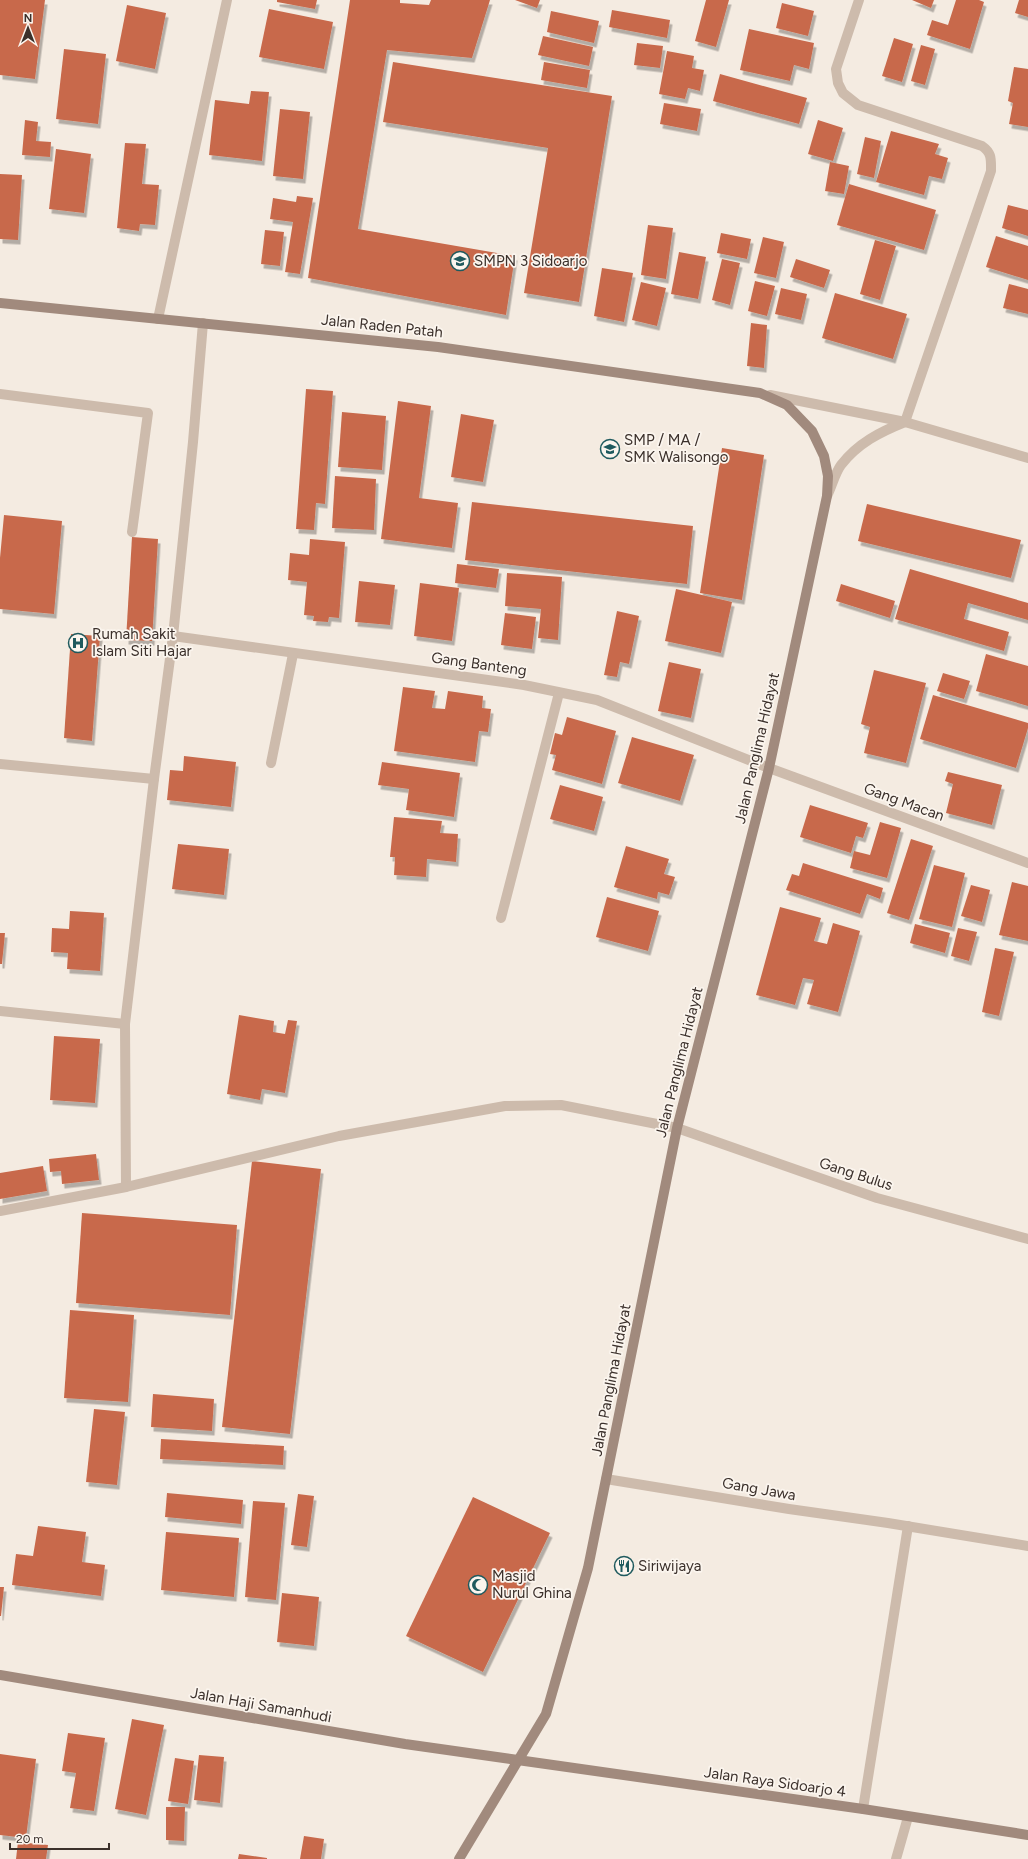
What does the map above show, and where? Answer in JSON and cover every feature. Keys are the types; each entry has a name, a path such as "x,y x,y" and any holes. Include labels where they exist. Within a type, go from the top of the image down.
{"main road":[{"name":"Jalan Raden Patah","path":"0,303 438,347 760,393"},
{"name":"Jalan Panglima Hidayat","path":"459,1859 546,1714 588,1568 677,1128 769,768 828,496 828,476 824,456 812,431 787,405 760,393"},
{"name":"Jalan Haji Samanhudi","path":"0,1675 405,1744 518,1760"},
{"name":"Jalan Raya Sidoarjo 4","path":"518,1760 863,1809 1028,1835"}],"street":[{"path":"158,319 227,0"},
{"path":"828,496 841,466 856,450 867,440 905,422 979,211 991,171 991,156 989,150 982,146 858,105 843,93 838,83 836,69 859,0"},
{"path":"126,1187 125,1024 154,779 173,636 193,442 203,323"},
{"path":"760,393 905,422 1028,458"},
{"path":"0,394 148,413 132,532"},
{"name":"Gang Banteng","path":"173,636 293,654 524,685 597,700 769,768"},
{"path":"271,763 293,654"},
{"path":"501,918 559,692"},
{"path":"0,764 154,779"},
{"name":"Gang Macan","path":"769,768 1028,863"},
{"path":"0,1011 125,1024"},
{"name":"Gang Bulus","path":"0,1211 126,1187 339,1136 505,1106 561,1105 677,1128 877,1198 1028,1238"},
{"name":"Gang Jawa","path":"606,1479 1028,1546"},
{"path":"863,1809 908,1526"},
{"path":"896,1859 908,1817"}],"building":[{"path":"0,0 45,0 35,79 0,75"},
{"path":"277,0 317,0 315,9 277,2"},
{"path":"350,0 400,0 400,3 429,5 431,0 490,0 472,58 387,50 358,229 515,256 506,315 308,278"},
{"path":"515,0 540,0 537,8"},
{"path":"706,0 729,0 716,47 695,41"},
{"path":"912,0 934,0 931,8"},
{"path":"956,0 979,0 984,2 970,49 927,35 932,20 948,25"},
{"path":"1019,0 1028,0 1028,17 1015,13"},
{"path":"782,3 814,11 808,36 776,28"},
{"path":"127,5 166,13 155,69 116,61"},
{"path":"269,9 333,22 324,69 259,57"},
{"path":"612,10 670,20 667,38 609,27"},
{"path":"551,11 599,21 594,43 547,32"},
{"path":"749,29 814,43 809,69 794,65 790,81 740,70"},
{"path":"543,36 593,47 589,66 538,55"},
{"path":"894,38 913,44 902,82 882,76"},
{"path":"637,43 663,46 660,68 634,65"},
{"path":"921,45 935,49 925,85 911,81"},
{"path":"64,49 106,54 98,124 56,119"},
{"path":"667,51 694,56 692,68 704,70 700,91 688,88 685,99 659,94"},
{"path":"393,62 612,96 579,302 524,293 548,148 383,122"},
{"path":"544,62 590,70 587,88 541,80"},
{"path":"1014,67 1028,69 1028,127 1009,124 1013,103 1008,101"},
{"path":"720,74 807,98 799,124 713,101"},
{"path":"251,91 269,92 262,161 209,155 215,100 249,104"},
{"path":"664,103 701,109 697,131 660,124"},
{"path":"280,109 310,112 303,179 273,176"},
{"path":"25,120 38,122 36,141 51,142 50,157 22,155"},
{"path":"818,120 843,128 833,161 808,154"},
{"path":"891,131 939,144 935,154 948,158 942,179 929,176 924,195 876,182"},
{"path":"865,137 881,141 874,178 857,174"},
{"path":"125,143 146,144 142,184 159,185 155,225 140,224 139,231 117,228"},
{"path":"56,149 91,154 84,213 49,209"},
{"path":"830,162 849,166 844,194 825,191"},
{"path":"0,174 22,175 18,240 0,239"},
{"path":"849,184 936,210 924,250 837,225"},
{"path":"297,196 313,198 300,274 285,272 293,222 270,219 273,198 296,202"},
{"path":"1008,205 1028,210 1028,236 1002,228"},
{"path":"648,225 673,228 666,279 641,275"},
{"path":"265,230 284,232 280,266 261,264"},
{"path":"721,233 751,239 747,259 717,253"},
{"path":"996,236 1028,246 1028,280 986,267"},
{"path":"763,237 784,242 776,278 754,273"},
{"path":"875,240 896,246 880,300 860,294"},
{"path":"679,252 706,257 698,299 671,294"},
{"path":"722,259 740,263 730,305 712,300"},
{"path":"796,259 830,270 824,288 790,277"},
{"path":"602,268 633,273 624,322 594,316"},
{"path":"755,281 775,286 767,316 748,311"},
{"path":"641,282 666,288 657,326 632,320"},
{"path":"1009,284 1028,289 1028,314 1003,308"},
{"path":"781,288 807,294 801,320 775,314"},
{"path":"835,293 907,314 893,359 822,338"},
{"path":"751,323 767,325 764,368 747,366"},
{"path":"306,389 333,391 325,504 316,503 314,530 296,529"},
{"path":"398,401 431,406 419,498 458,503 452,548 381,539"},
{"path":"342,412 386,416 382,470 338,467"},
{"path":"461,414 494,420 483,482 451,477"},
{"path":"722,448 764,455 742,600 700,593"},
{"path":"335,476 376,479 374,530 332,528"},
{"path":"472,502 693,526 687,584 465,560"},
{"path":"867,504 1021,540 1011,578 858,541"},
{"path":"4,515 62,521 54,614 0,609 0,558"},
{"path":"132,537 158,539 152,641 126,640"},
{"path":"310,539 345,542 339,618 329,617 328,622 313,621 314,616 304,615 307,582 288,580 290,553 309,555"},
{"path":"457,564 499,569 496,588 455,583"},
{"path":"910,569 1028,603 1028,620 968,603 964,619 1009,632 1004,651 895,619"},
{"path":"507,573 562,577 558,640 538,638 541,609 505,606"},
{"path":"359,581 395,585 390,625 355,622"},
{"path":"420,583 459,588 452,641 414,636"},
{"path":"841,584 895,601 890,618 836,601"},
{"path":"676,589 732,602 721,653 665,641"},
{"path":"617,611 639,616 629,664 620,662 617,677 604,675"},
{"path":"505,613 536,617 532,649 501,645"},
{"path":"71,634 100,636 92,741 64,738"},
{"path":"986,654 1028,666 1028,706 976,691"},
{"path":"669,662 701,669 691,718 658,711"},
{"path":"874,670 926,683 906,763 864,753 870,727 861,724"},
{"path":"943,673 970,681 964,699 937,691"},
{"path":"403,687 435,691 432,708 445,709 448,691 483,696 482,708 491,709 488,732 479,731 475,762 394,751"},
{"path":"933,695 1028,723 1028,728 1016,768 920,739"},
{"path":"567,717 616,731 602,784 552,770 556,755 550,754 555,733 562,735"},
{"path":"632,737 694,755 680,801 618,783"},
{"path":"184,756 236,762 231,807 167,800 170,770 183,771"},
{"path":"382,762 460,773 454,817 406,810 409,789 378,785"},
{"path":"948,772 1002,785 992,825 946,813 953,784 945,781"},
{"path":"560,785 603,797 594,831 550,819"},
{"path":"810,805 868,823 863,838 856,836 851,853 800,837"},
{"path":"394,817 442,821 440,833 458,834 456,862 427,859 426,877 394,875 395,857 390,857"},
{"path":"880,822 901,828 887,878 850,868 854,851 870,855"},
{"path":"911,839 933,846 909,920 887,913"},
{"path":"178,844 229,849 224,895 172,889"},
{"path":"626,846 669,859 664,874 675,877 669,895 658,892 657,899 614,887"},
{"path":"803,863 883,888 880,899 867,894 860,914 786,890 792,874 799,876"},
{"path":"934,865 965,873 952,927 919,919"},
{"path":"1012,882 1028,886 1028,941 999,935"},
{"path":"971,885 990,890 982,922 961,916"},
{"path":"607,897 659,911 648,951 596,937"},
{"path":"780,907 821,918 814,941 827,944 833,923 860,931 838,1012 807,1004 814,980 803,978 795,1005 756,995"},
{"path":"70,911 104,913 100,971 67,969 68,953 51,952 52,928 69,929"},
{"path":"915,924 950,933 945,953 910,943"},
{"path":"958,928 977,932 969,961 951,956"},
{"path":"0,933 5,933 2,964 0,964"},
{"path":"995,948 1014,952 999,1016 982,1012"},
{"path":"239,1015 274,1021 273,1032 285,1034 288,1020 297,1021 285,1093 262,1089 260,1100 227,1094"},
{"path":"54,1036 100,1039 95,1103 50,1100"},
{"path":"96,1154 99,1180 62,1184 61,1171 50,1172 49,1159"},
{"path":"252,1161 321,1169 290,1434 222,1427"},
{"path":"43,1166 47,1191 0,1199 0,1173"},
{"path":"82,1213 237,1225 230,1315 76,1303"},
{"path":"70,1310 134,1315 128,1402 64,1398"},
{"path":"153,1394 214,1399 212,1431 151,1427"},
{"path":"94,1409 125,1412 117,1485 86,1482"},
{"path":"161,1439 284,1446 283,1465 160,1459"},
{"path":"167,1493 243,1500 241,1524 165,1517"},
{"path":"298,1494 314,1496 307,1547 291,1545"},
{"name":"Masjid Nurul Ghina","path":"473,1497 550,1533 483,1672 406,1636"},
{"path":"253,1501 285,1503 276,1600 245,1597"},
{"path":"38,1526 86,1532 82,1562 105,1565 101,1596 12,1585 16,1554 33,1556"},
{"path":"166,1532 239,1538 234,1597 161,1590"},
{"path":"0,1587 4,1587 1,1616 0,1616"},
{"path":"282,1593 319,1597 314,1646 277,1642"},
{"path":"132,1719 164,1725 146,1815 115,1809"},
{"path":"68,1733 105,1738 94,1811 70,1808 76,1773 62,1771"},
{"path":"0,1754 36,1759 26,1838 0,1835"},
{"path":"199,1755 224,1757 220,1803 194,1800"},
{"path":"175,1758 194,1761 188,1804 168,1801"},
{"path":"166,1807 185,1807 184,1841 166,1840"},
{"path":"304,1836 324,1839 321,1859 300,1859"},
{"path":"18,1842 48,1845 46,1859 16,1859"},
{"path":"239,1854 267,1858 267,1859 238,1859"}],"place":[{"name":"SMPN 3 Sidoarjo","path":"460,261"},
{"name":"SMP / MA / SMK Walisongo","path":"610,449"},
{"name":"Rumah Sakit Islam Siti Hajar","path":"78,643"},
{"name":"Siriwijaya","path":"624,1566"},
{"name":"Masjid Nurul Ghina","path":"478,1585"}]}
